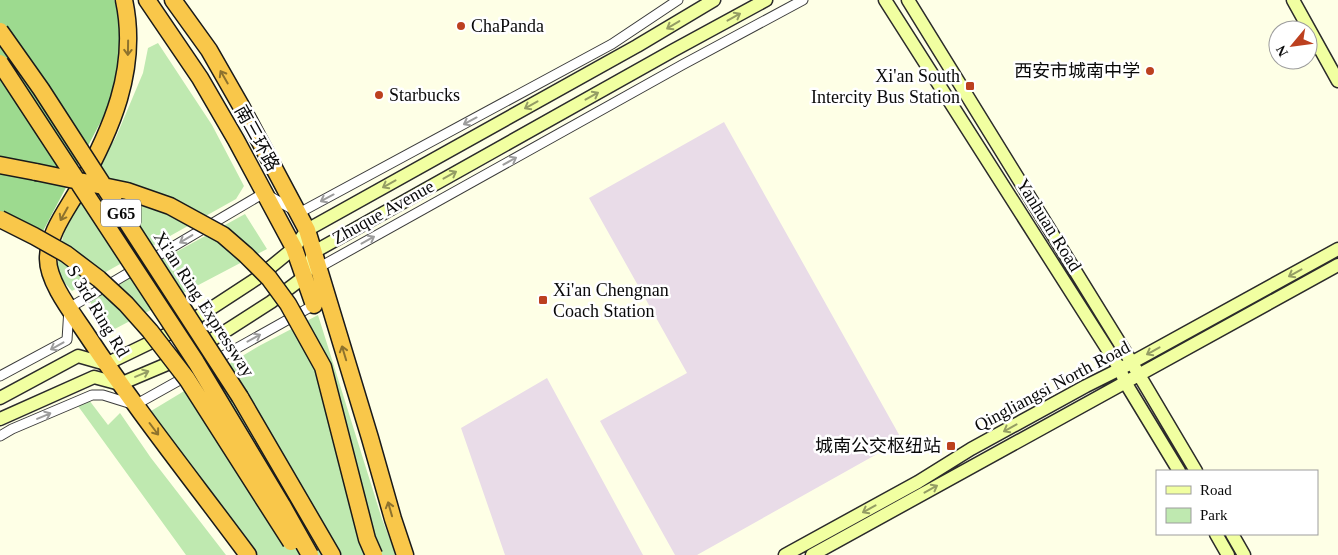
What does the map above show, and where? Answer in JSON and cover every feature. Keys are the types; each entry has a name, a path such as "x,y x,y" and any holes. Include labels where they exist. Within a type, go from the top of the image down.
{"highway":[{"name":"S 3rd Ring Rd","path":"124,0 127,12 128,61 120,95 94,162 55,230 48,259 51,277 69,308 120,384 248,555"},
{"name":"南三环路","path":"147,0 200,78 264,193 294,248 314,305"},
{"path":"173,0 209,50 307,230 392,519 406,555"},
{"name":"Xi'an Ring Expressway","path":"0,31 41,89 240,397 332,555"},
{"name":"G65","path":"0,63 196,362 310,555"},
{"path":"0,165 127,192 170,206 223,235 269,278 288,304 323,367 367,539 374,555"},
{"path":"0,219 66,254 126,304 150,331 187,379 299,555"}],"main road":[{"name":"Zhuque Avenue","path":"106,364 166,335 256,279 294,248 307,230 637,46 714,0"},
{"name":"Zhuque Avenue","path":"304,277 314,252 766,0"},
{"name":"Yanhuan Road","path":"885,0 1120,370 1125,382 1177,470"},
{"name":"Yanhuan Road","path":"908,0 1132,363 1195,470"},
{"path":"1293,0 1338,81"},
{"name":"Qingliangsi North Road","path":"785,555 918,482 979,445 1086,386 1120,370 1338,249"},
{"name":"Qingliangsi North Road","path":"812,555 1338,265"},
{"path":"0,419 94,377 120,384 179,359 271,302 304,277"},
{"path":"0,398 78,356 106,364"},
{"path":"1217,535 1228,555"},
{"path":"1233,535 1244,555"}],"street":[{"path":"0,376 67,340 69,308 264,193 299,214 612,44 678,0"},
{"name":"Zhuque Avenue","path":"318,268 682,65 803,0"},
{"path":"0,436 12,429 92,395 102,395 135,405 314,305 318,268"}],"shaded area":[{"path":"724,122 902,440 697,555 675,555 600,421 687,373 589,198"},
{"path":"547,378 643,555 505,555 461,428"}],"green space":[{"path":"0,0 114,0 121,17 119,82 108,108 42,233 0,214"},
{"path":"158,43 212,125 244,186 236,199 72,291 56,273 66,221 116,137 143,73 148,48"},
{"path":"245,214 267,249 109,332 89,300"},
{"path":"318,315 382,519 396,555 257,555 151,411 259,346"},
{"path":"89,400 108,425 120,413 151,458 226,555 186,555 78,406"}],"place":[{"name":"ChaPanda","path":"461,26"},
{"name":"西安市城南中学","path":"1150,71"},
{"name":"Xi'an South Intercity Bus Station","path":"970,86"},
{"name":"Starbucks","path":"379,95"},
{"name":"Xi'an Chengnan Coach Station","path":"543,300"},
{"name":"城南公交枢纽站","path":"951,446"}]}
